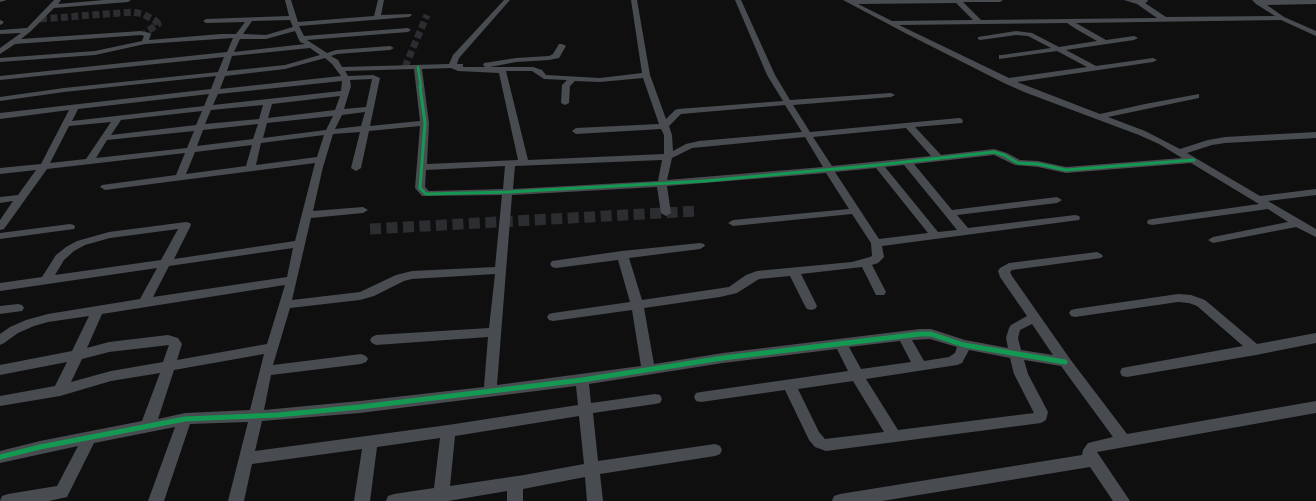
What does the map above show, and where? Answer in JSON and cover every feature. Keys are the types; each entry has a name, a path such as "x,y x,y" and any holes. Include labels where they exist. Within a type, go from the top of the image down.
{"street":[{"path":"0,52 29,30 58,0"},
{"path":"53,6 128,0"},
{"path":"236,501 247,458 265,371 284,306 320,159 329,132 339,112 347,86 346,78 335,62 310,46 302,38 295,23 292,8 288,0"},
{"path":"377,17 381,0"},
{"path":"452,66 453,62 461,51 507,0"},
{"path":"634,0 646,75 663,126 668,136 668,157 662,184 666,213"},
{"path":"553,317 720,293 733,290 757,275 866,263 874,260 878,256 876,243 829,170 765,62 738,0"},
{"path":"957,0 978,21"},
{"path":"848,1 1000,0"},
{"path":"1126,0 1143,1 1164,19"},
{"path":"848,1 1007,81 1142,132 1194,160 1316,234"},
{"path":"1257,1 1316,2"},
{"path":"1257,1 1282,18 1316,34"},
{"path":"206,21 250,19 295,23 409,14"},
{"path":"890,23 1282,18"},
{"path":"180,177 222,74 228,55 238,36 250,19"},
{"path":"1068,20 1078,28 1104,42"},
{"path":"0,60 95,53 145,42 199,37 266,37 295,23"},
{"path":"0,32 29,30"},
{"path":"302,38 330,34 408,30"},
{"path":"12,42 141,33 148,34 145,42"},
{"path":"980,38 1016,33 1030,34 1094,68"},
{"path":"1002,57 1134,38"},
{"path":"0,99 108,86 228,55 310,46"},
{"path":"340,69 484,65 516,60 549,58 556,56 562,46"},
{"path":"0,78 128,66 222,74 299,64 336,52 390,48"},
{"path":"1007,81 1153,60"},
{"path":"108,86 124,72 128,66"},
{"path":"452,66 458,69 533,70 539,72 544,77 600,80 646,75"},
{"path":"418,67 425,123 420,188 426,194 508,192 662,184 829,170 1000,153 1018,163 1076,170 1194,160"},
{"path":"498,69 502,71 524,164"},
{"path":"0,116 366,76 376,78 356,168"},
{"path":"565,103 566,85 570,81 577,78"},
{"path":"66,124 345,93"},
{"path":"576,131 663,126 673,116 683,111 891,95"},
{"path":"1099,117 1196,96"},
{"path":"250,168 268,102"},
{"path":"0,228 44,166 75,107"},
{"path":"105,138 370,109"},
{"path":"89,161 118,118"},
{"path":"422,167 668,157 689,146 699,144 959,121"},
{"path":"0,171 190,150 329,132 425,123"},
{"path":"908,126 939,159"},
{"path":"1180,152 1211,142 1225,140 1315,136"},
{"path":"105,187 320,159"},
{"path":"907,162 965,232"},
{"path":"490,391 510,164"},
{"path":"878,165 936,236"},
{"path":"1260,199 1316,192"},
{"path":"0,200 23,197"},
{"path":"949,213 1057,200"},
{"path":"1152,222 1270,206"},
{"path":"306,215 363,210"},
{"path":"733,223 856,211"},
{"path":"876,243 1075,218"},
{"path":"1213,240 1299,223"},
{"path":"46,280 60,258 70,249 81,243 109,236 186,225 144,303"},
{"path":"0,236 70,228"},
{"path":"0,287 300,244"},
{"path":"556,264 700,246"},
{"path":"622,255 637,305 648,370"},
{"path":"1097,256 1009,267 1004,271 1006,277 1064,362 1124,441"},
{"path":"866,263 880,292"},
{"path":"284,306 360,296 370,293 400,278 412,275 501,270"},
{"path":"794,271 811,306"},
{"path":"0,340 14,330 30,323 98,310 290,280"},
{"path":"1075,313 1178,298 1191,299 1201,303 1256,350"},
{"path":"0,310 18,308"},
{"path":"60,391 98,310"},
{"path":"789,385 814,436 820,443 826,445 1036,419 1041,416 1041,412 1028,391 1021,374 1012,338 1015,328 1034,317"},
{"path":"376,340 496,332"},
{"path":"0,457 40,447 148,426 207,417 256,417 332,410 582,380 903,335 931,334 964,345 1064,362"},
{"path":"903,335 920,366"},
{"path":"1128,372 1316,338"},
{"path":"0,370 77,355 109,347 168,340 174,341 176,344 148,426"},
{"path":"841,343 857,375 895,437"},
{"path":"701,398 957,360 961,355 964,345"},
{"path":"0,402 60,391 91,381 272,348"},
{"path":"265,371 361,359"},
{"path":"582,380 595,501"},
{"path":"247,458 448,431 655,399"},
{"path":"1122,501 1093,460 1090,450 1093,447 1316,407"},
{"path":"156,501 185,420"},
{"path":"441,497 448,431"},
{"path":"8,501 60,496 89,438"},
{"path":"362,501 370,441"},
{"path":"394,501 441,497 591,469 716,450"},
{"path":"840,501 1093,460"},
{"path":"515,483 515,501"}],"tunnel":[{"path":"40,19 133,12 143,14 156,21 158,24 145,33"},
{"path":"405,67 427,15"},
{"path":"370,229 698,211"}],"cycle path":[{"path":"418,67 425,123 420,188 426,194 508,192 705,181 878,165 994,152 1004,155 1018,163 1038,164 1066,170 1194,160"},
{"path":"0,457 40,447 185,419 278,415 360,407 582,380 723,358 920,334 931,334 964,345 1065,362"}]}
